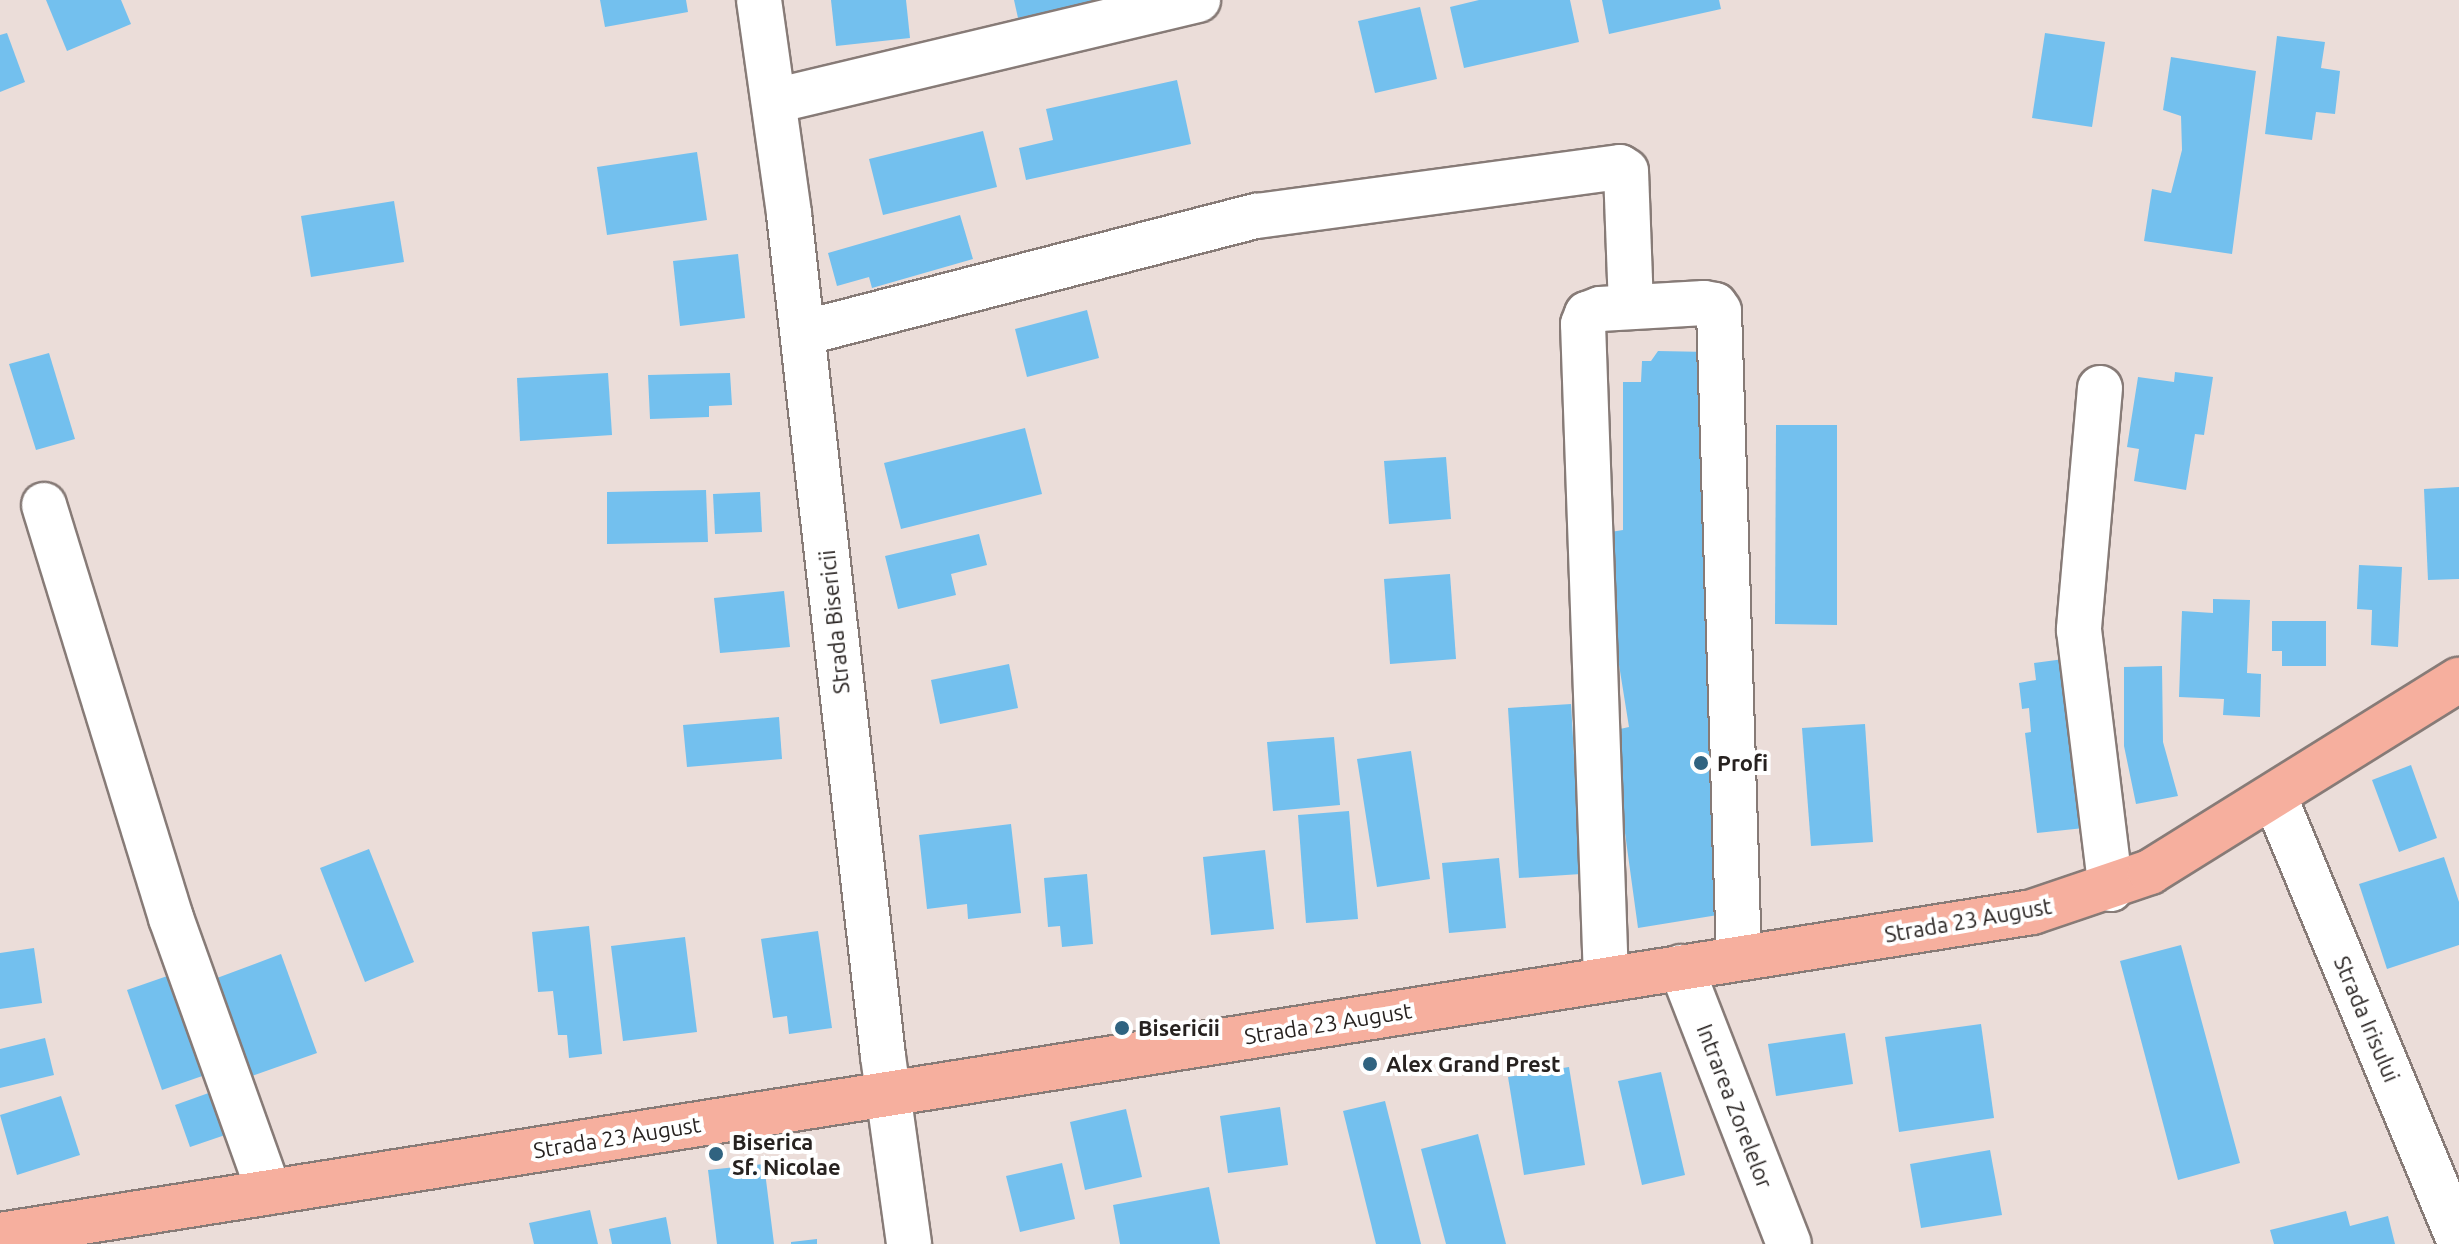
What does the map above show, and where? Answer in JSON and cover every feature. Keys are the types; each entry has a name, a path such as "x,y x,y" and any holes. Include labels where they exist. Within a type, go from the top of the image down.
{"main road":[{"name":"Strada 23 August","path":"0,1235 2032,912 2111,889 2150,872 2275,798 2459,680"}],"street":[{"name":"Strada Bisericii","path":"759,0 803,333 887,1094 909,1244"},
{"path":"774,101 1198,0"},
{"path":"803,333 1257,216 1620,167 1626,171 1631,307"},
{"path":"1606,979 1583,324 1587,314 1600,309 1704,303 1715,305 1719,311 1739,958"},
{"path":"2100,388 2079,630 2111,889"},
{"path":"44,505 171,918 269,1192"},
{"name":"Strada Irisului","path":"2275,798 2444,1162 2459,1241"},
{"name":"Intrarea Zorelelor","path":"1681,967 1789,1244"}],"building":[{"path":"46,0 121,0 131,24 67,51"},
{"path":"600,0 686,0 688,12 605,27"},
{"path":"831,0 906,0 910,38 836,46"},
{"path":"1014,0 1096,0 1096,1 1018,18"},
{"path":"1479,0 1570,0 1579,42 1464,68 1450,7"},
{"path":"1602,0 1719,0 1721,9 1609,34"},
{"path":"1420,7 1437,79 1375,93 1358,21"},
{"path":"7,33 25,82 0,92 0,35"},
{"path":"2045,33 2105,42 2092,127 2032,118"},
{"path":"2277,36 2325,42 2321,68 2340,71 2335,114 2316,112 2312,140 2265,134"},
{"path":"2171,57 2256,71 2232,254 2144,241 2152,189 2171,193 2182,150 2181,116 2163,110"},
{"path":"1177,80 1191,144 1026,180 1019,148 1053,140 1046,109"},
{"path":"983,131 997,187 883,215 869,159"},
{"path":"697,152 707,220 607,235 597,167"},
{"path":"394,201 404,262 311,277 301,216"},
{"path":"960,215 973,259 872,288 869,277 837,286 828,253"},
{"path":"738,254 745,318 680,326 673,261"},
{"path":"1087,310 1099,358 1027,377 1015,329"},
{"path":"1658,351 1709,352 1724,914 1638,928 1611,731 1629,727 1598,534 1623,530 1623,382 1641,382 1642,361 1651,361"},
{"path":"49,353 75,439 36,450 9,364"},
{"path":"2175,372 2213,377 2204,435 2195,434 2186,490 2134,481 2139,449 2127,447 2138,377 2174,382"},
{"path":"608,373 612,435 520,441 517,378"},
{"path":"730,373 732,405 709,406 709,417 650,419 648,375"},
{"path":"1776,425 1837,425 1837,625 1775,624"},
{"path":"1025,428 1042,494 901,529 884,463"},
{"path":"1446,457 1451,519 1389,524 1384,461"},
{"path":"2459,487 2459,579 2428,580 2424,489"},
{"path":"706,490 708,542 607,544 607,492"},
{"path":"760,492 762,532 715,534 713,494"},
{"path":"979,534 987,565 951,574 956,595 898,609 885,556"},
{"path":"2359,565 2402,567 2398,647 2371,645 2372,610 2357,609"},
{"path":"1450,574 1456,659 1390,664 1384,579"},
{"path":"784,591 790,647 720,653 714,598"},
{"path":"2213,599 2250,600 2247,673 2261,674 2260,717 2223,715 2224,699 2179,697 2182,611 2213,613"},
{"path":"2272,621 2326,621 2326,666 2282,666 2282,651 2272,651"},
{"path":"2064,659 2084,828 2037,833 2025,733 2031,732 2029,708 2022,709 2019,683 2036,680 2034,663"},
{"path":"1009,664 1018,708 940,724 931,680"},
{"path":"2162,666 2163,742 2178,796 2136,804 2124,746 2124,667"},
{"path":"1571,704 1581,874 1519,878 1508,708"},
{"path":"779,717 782,759 687,767 683,725"},
{"path":"1865,724 1873,842 1811,846 1802,728"},
{"path":"1334,737 1340,805 1273,811 1267,742"},
{"path":"1411,751 1430,879 1377,887 1357,759"},
{"path":"2411,765 2437,838 2399,852 2372,780"},
{"path":"1349,811 1358,919 1306,923 1298,815"},
{"path":"1011,824 1021,913 968,919 967,904 927,909 919,835"},
{"path":"369,849 414,962 365,982 320,868"},
{"path":"1265,850 1274,929 1211,935 1203,857"},
{"path":"2444,857 2459,902 2459,945 2387,969 2359,884"},
{"path":"1499,858 1506,928 1449,933 1442,863"},
{"path":"1087,874 1093,944 1062,947 1060,926 1048,927 1044,878"},
{"path":"589,926 602,1054 569,1058 567,1035 558,1035 553,991 538,992 532,932"},
{"path":"818,931 832,1028 789,1034 787,1016 773,1018 761,939"},
{"path":"685,937 697,1032 623,1041 611,946"},
{"path":"2181,945 2240,1163 2178,1180 2120,961"},
{"path":"34,948 42,1003 0,1009 0,953"},
{"path":"281,954 317,1053 252,1076 217,978"},
{"path":"176,973 211,1073 162,1090 127,990"},
{"path":"1981,1024 1994,1118 1899,1132 1885,1037"},
{"path":"1845,1033 1853,1084 1776,1096 1768,1044"},
{"path":"45,1038 54,1075 0,1088 0,1049"},
{"path":"1569,1067 1585,1165 1524,1175 1508,1077"},
{"path":"1661,1072 1685,1175 1642,1185 1618,1081"},
{"path":"217,1090 231,1133 190,1147 175,1105"},
{"path":"61,1096 80,1155 17,1175 0,1115"},
{"path":"1385,1101 1421,1244 1376,1244 1343,1111"},
{"path":"1280,1107 1288,1165 1228,1173 1220,1116"},
{"path":"1126,1109 1142,1177 1085,1190 1070,1122"},
{"path":"1478,1134 1506,1244 1446,1244 1421,1149"},
{"path":"1990,1150 2002,1215 1921,1228 1910,1164"},
{"path":"1062,1163 1075,1219 1020,1232 1006,1176"},
{"path":"764,1164 774,1244 717,1244 708,1170"},
{"path":"1209,1187 1220,1244 1120,1244 1113,1205"},
{"path":"590,1210 598,1244 534,1244 529,1223"},
{"path":"2346,1211 2350,1226 2388,1216 2395,1244 2274,1244 2270,1230"},
{"path":"666,1217 671,1244 612,1244 609,1229"},
{"path":"817,1239 817,1244 791,1244 791,1242"}],"place":[{"name":"Profi","path":"1701,763"},
{"name":"Bisericii","path":"1122,1028"},
{"name":"Alex Grand Prest","path":"1370,1064"},
{"name":"Biserica Sf. Nicolae","path":"716,1154"}]}
